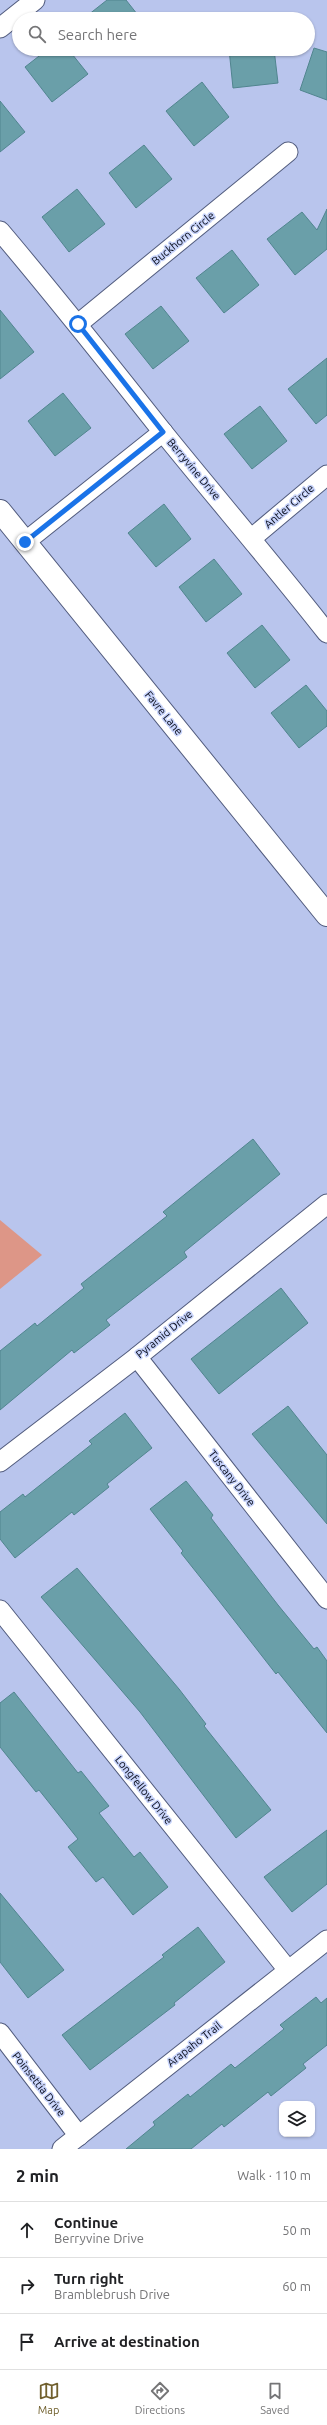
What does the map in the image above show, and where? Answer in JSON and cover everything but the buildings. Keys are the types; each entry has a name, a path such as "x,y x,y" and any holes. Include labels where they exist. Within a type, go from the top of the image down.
{"street":[{"path":"18,12 29,2"},
{"path":"0,28 12,17"},
{"name":"Buckhorn Circle","path":"78,324 288,152"},
{"name":"Berryvine Drive","path":"0,231 78,324 163,432 252,538 327,633"},
{"path":"25,542 163,432"},
{"name":"Antler Circle","path":"252,538 327,475"},
{"name":"Favre Lane","path":"0,511 327,915"},
{"name":"Pyramid Drive","path":"0,1462 137,1356 327,1204"},
{"name":"Tuscany Drive","path":"137,1356 327,1599"},
{"name":"Longfellow Drive","path":"0,1610 288,1970"},
{"name":"Arapaho Trail","path":"62,2149 327,1940"},
{"name":"Poinsettia Drive","path":"0,2033 79,2136"}],"shaded area":[{"path":"0,1220 42,1255 0,1289"}],"route":[{"path":"25,542 163,432 78,324"}]}
